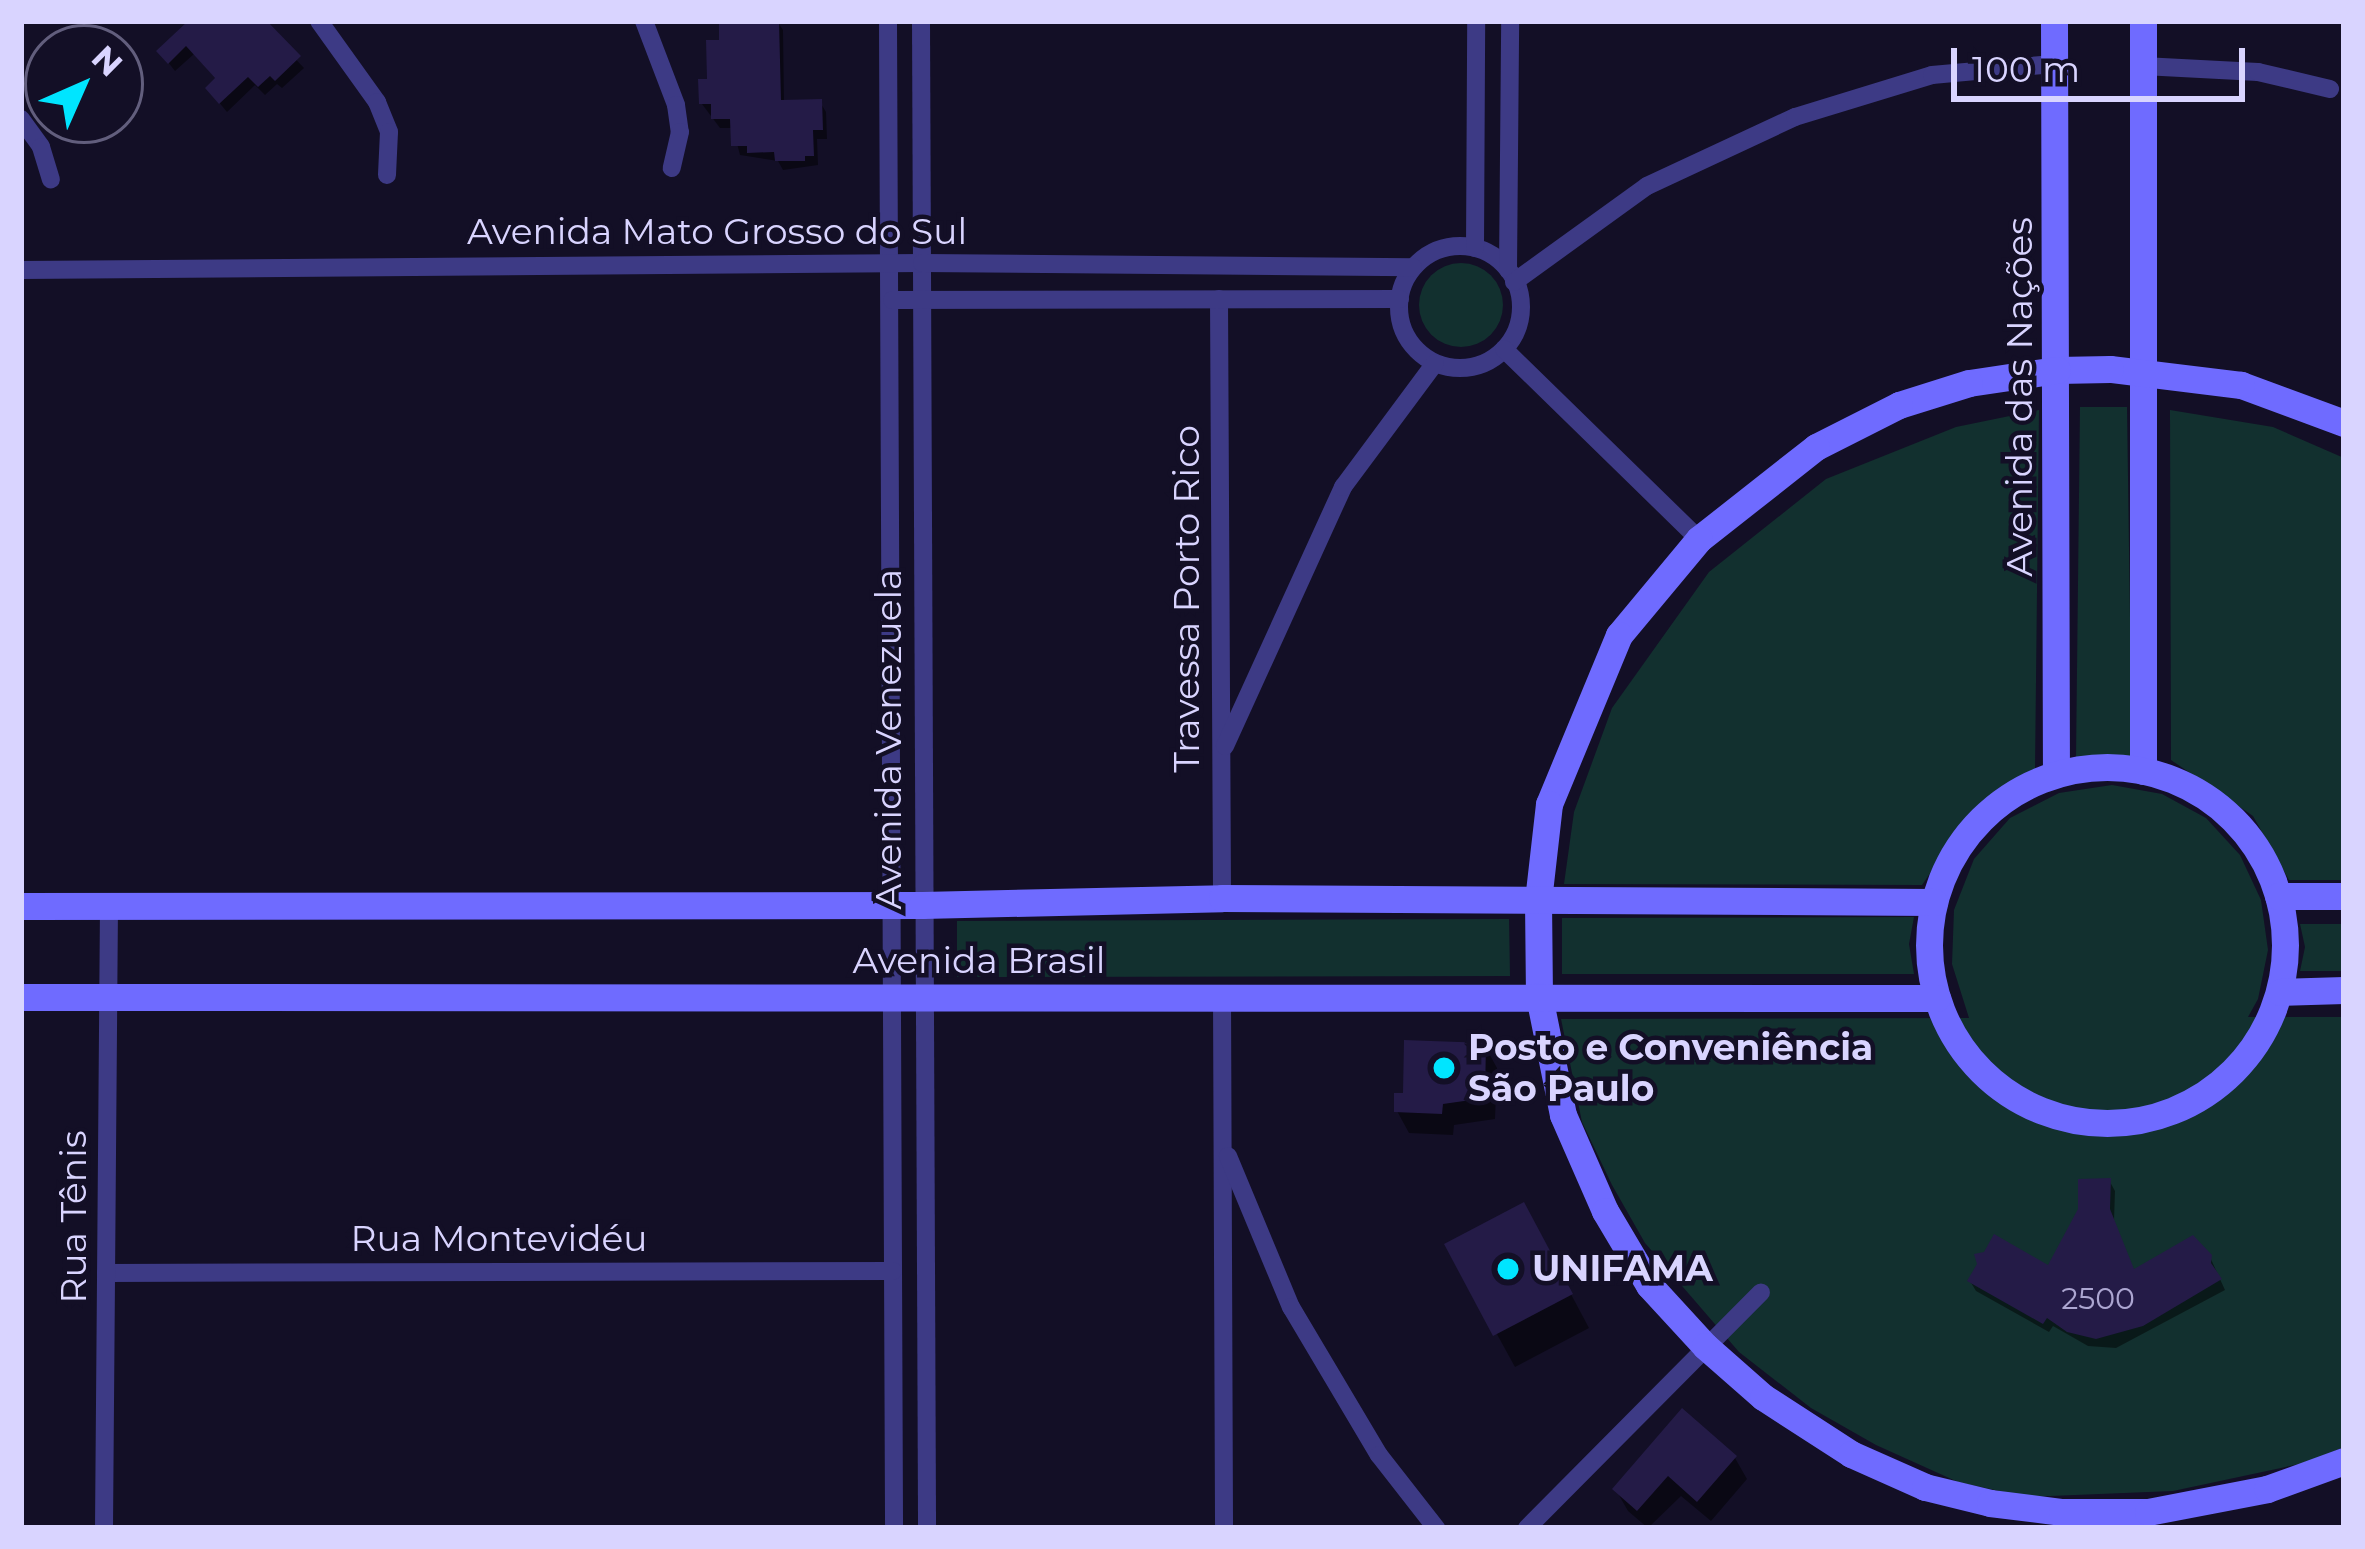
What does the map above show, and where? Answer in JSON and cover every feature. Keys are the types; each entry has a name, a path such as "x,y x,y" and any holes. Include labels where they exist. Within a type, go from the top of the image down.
{"main road":[{"name":"Avenida das Nações","path":"2054,21 2056,774"},
{"path":"2143,21 2144,771"},
{"path":"2344,423 2241,385 2144,372 2057,370 1970,383 1899,405 1816,447 1699,539 1618,635 1580,718 1549,804 1538,901 1539,996 1563,1115 1605,1211 1649,1285 1705,1346 1763,1397 1851,1454 1924,1486 2062,1520 2148,1520 2267,1489 2344,1461"},
{"path":"2092,767 2144,771 2206,796 2237,824 2262,857 2278,896 2285,944 2280,992 2259,1040 2216,1087 2158,1116 2107,1123 2051,1114 2002,1088 1962,1048 1937,998 1929,950 1934,902 1958,845 2000,801 2056,774 2092,767"},
{"path":"2278,896 2344,896"},
{"name":"Avenida Brasil","path":"21,906 922,905 1222,898 1934,902"},
{"path":"2280,992 2344,990"},
{"name":"Avenida Brasil","path":"21,997 1937,998"}],"street":[{"path":"319,21 376,102 389,132 392,155 387,176"},
{"path":"644,21 676,105 680,132 672,168"},
{"name":"Avenida Venezuela","path":"889,21 894,1528"},
{"name":"Avenida Venezuela","path":"921,21 927,1528"},
{"path":"1474,248 1476,21"},
{"path":"1510,21 1511,276 1521,311 1504,349 1472,367 1435,363 1408,340 1400,299 1413,267 1441,248 1474,248 1511,276"},
{"path":"1511,276 1647,186 1795,117 1932,74 2054,64"},
{"path":"2143,66 2258,71 2330,88"},
{"path":"21,119 41,147 51,180"},
{"name":"Avenida Mato Grosso do Sul","path":"21,269 922,263 1413,267"},
{"name":"Travessa Porto Rico","path":"1219,299 1222,898"},
{"name":"Avenida Mato Grosso do Sul","path":"892,300 1400,299"},
{"path":"1504,349 1699,539"},
{"path":"1221,757 1261,658 1343,487 1435,363"},
{"name":"Rua Tênis","path":"104,1528 109,906"},
{"path":"1222,996 1224,1528"},
{"path":"1222,1140 1253,1226 1291,1307 1379,1455 1436,1528"},
{"name":"Rua Montevidéu","path":"106,1273 892,1271"},
{"path":"1527,1528 1761,1292"}],"green space":[{"path":"1461,263 1491,275 1503,305 1491,335 1461,347 1431,335 1419,305 1431,275"},
{"path":"2080,407 2127,407 2132,760 2076,759"},
{"path":"2039,410 2035,771 2000,787 1975,808 1922,885 1564,884 1574,812 1612,708 1709,572 1826,479 1956,427"},
{"path":"2170,410 2273,427 2344,458 2344,880 2289,880 2253,816 2171,760"},
{"path":"2112,785 2162,794 2206,818 2240,855 2261,900 2268,950 2258,999 2248,1017 2344,1017 2344,1447 2304,1463 2173,1491 2027,1497 1958,1482 1876,1445 1811,1408 1739,1352 1645,1243 1612,1185 1582,1122 1561,1019 1969,1018 1952,964 1954,910 1974,859 2010,818 2059,793"},
{"path":"1914,917 1909,944 1914,974 1562,974 1562,918"},
{"path":"1509,919 1510,976 957,977 957,921"},
{"path":"2300,924 2344,924 2344,971 2300,971 2305,947"}],"building":[{"path":"188,21 267,21 301,56 275,81 270,76 258,87 248,77 219,104 205,88 215,78 186,46 168,64 156,51"},
{"path":"779,21 781,100 822,99 823,130 813,130 814,156 805,156 805,161 775,161 774,152 747,153 747,146 731,146 730,119 711,119 711,104 699,104 698,79 707,79 706,40 719,40 719,23"},
{"name":"Posto e Conveniência São Paulo","path":"1404,1040 1486,1043 1485,1098 1443,1104 1442,1114 1394,1112 1394,1093 1403,1093"},
{"path":"2111,1178 2110,1209 2134,1269 2193,1235 2212,1255 2211,1263 2222,1279 2143,1326 2096,1339 2067,1332 2047,1318 2043,1324 1967,1281 1977,1264 1974,1254 1984,1252 1994,1234 2048,1265 2078,1209 2078,1179"},
{"name":"UNIFAMA","path":"1524,1202 1573,1294 1493,1336 1444,1244"},
{"path":"1682,1408 1737,1456 1697,1502 1668,1476 1637,1511 1612,1489"}],"place":[{"name":"Posto e Conveniência São Paulo","path":"1444,1068"},
{"name":"UNIFAMA","path":"1508,1269"}]}
